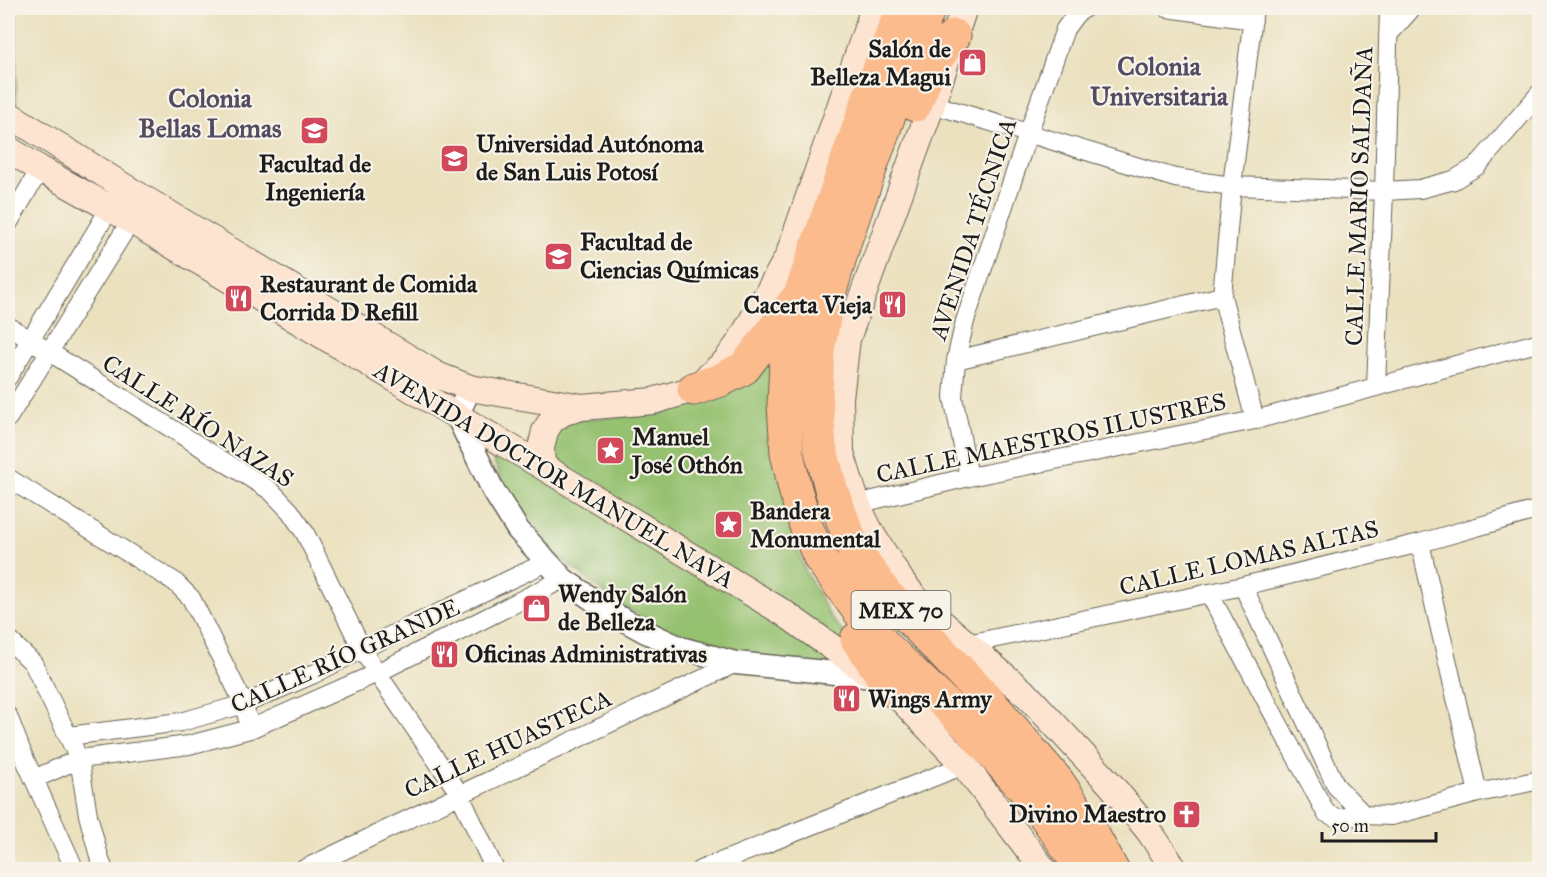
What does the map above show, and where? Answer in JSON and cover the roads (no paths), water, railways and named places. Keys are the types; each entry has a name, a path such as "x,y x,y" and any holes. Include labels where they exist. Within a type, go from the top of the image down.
{"highway":[{"name":"MEX 70","path":"902,8 878,72 815,295 818,350 816,395 820,447 832,492 853,547 885,593 987,699 1058,782 1089,828 1112,870"},
{"name":"MEX 70","path":"929,8 849,229 815,295 786,360 784,405 787,453 806,526 820,558 884,645 967,725 1034,800 1083,870"},
{"path":"694,389 722,380 744,368 774,329 815,295 874,212 930,67 959,22"},
{"path":"800,505 811,568 883,683"},
{"path":"987,699 1045,746 1130,870"},
{"path":"967,725 1068,870"}],"main road":[{"path":"542,466 541,448 545,431 552,420 564,412 582,407 653,401 694,389 726,361 740,342 788,257 874,8"},
{"path":"959,22 932,104 847,339 840,398 841,453 856,504 871,533 902,582 922,606 1028,696 1104,777 1149,831 1175,870"},
{"name":"AVENIDA DOCTOR MANUEL NAVA","path":"8,114 127,203 457,416 784,613 883,683 964,765 1044,870"},
{"name":"AVENIDA DOCTOR MANUEL NAVA","path":"8,149 40,170 127,203 437,375 470,388 582,407"}],"street":[{"name":"AVENIDA TÉCNICA","path":"969,477 953,397 956,360 965,321 1065,29 1076,14 1085,8"},
{"path":"1167,8 1254,14"},
{"name":"CALLE MARIO SALDAÑA","path":"1376,386 1389,8"},
{"path":"1388,35 1412,8"},
{"name":"CALLE MAESTROS ILUSTRES","path":"1254,14 1232,186 1222,297 1255,420"},
{"path":"932,104 1175,178 1232,186 1384,191 1420,189 1454,180 1477,166 1539,93"},
{"path":"8,224 40,170"},
{"path":"8,377 30,340 127,203"},
{"path":"8,418 49,352 127,203"},
{"path":"956,360 1222,297"},
{"name":"CALLE RÍO NAZAS","path":"8,326 270,491 290,511 305,533 362,649 459,794 495,870"},
{"name":"CALLE MAESTROS ILUSTRES","path":"856,504 969,477 1255,420 1539,344"},
{"path":"470,388 457,416 499,500 518,530 563,579 615,615 681,648 736,663 883,683"},
{"path":"8,478 175,582 191,598 244,704 250,729"},
{"name":"CALLE LOMAS ALTAS","path":"968,644 1243,586 1420,543 1539,509"},
{"path":"1420,543 1478,793"},
{"name":"CALLE RÍO GRANDE","path":"68,736 181,722 244,704 314,674 547,562"},
{"name":"CALLE RÍO GRANDE","path":"34,779 79,759 189,745 250,729 377,673 563,579"},
{"path":"1243,586 1336,786 1364,815"},
{"path":"1209,593 1326,813 1336,818 1364,815 1391,816 1539,780"},
{"path":"8,639 33,663 79,759 87,815 104,870"},
{"name":"CALLE HUASTECA","path":"302,870 736,663"},
{"path":"8,716 15,759 34,779 75,870"},
{"path":"700,870 964,765"}],"place":[{"name":"Salón de Belleza Magui","path":"972,63"},
{"name":"Facultad de Ingeniería","path":"315,131"},
{"name":"Universidad Autónoma de San Luis Potosí","path":"455,158"},
{"name":"Facultad de Ciencias Químicas","path":"559,256"},
{"name":"Restaurant de Comida Corrida D Refill","path":"239,298"},
{"name":"Cacerta Vieja","path":"893,305"},
{"name":"Manuel José Othón","path":"611,451"},
{"name":"Bandera Monumental","path":"729,525"},
{"name":"Wendy Salón de Belleza","path":"537,608"},
{"name":"Oficinas Administrativas","path":"444,654"},
{"name":"Wings Army","path":"847,699"},
{"name":"Divino Maestro","path":"1187,814"}],"district":[{"name":"Colonia Universitaria","path":"1159,81"},
{"name":"Colonia Bellas Lomas","path":"210,113"}]}
